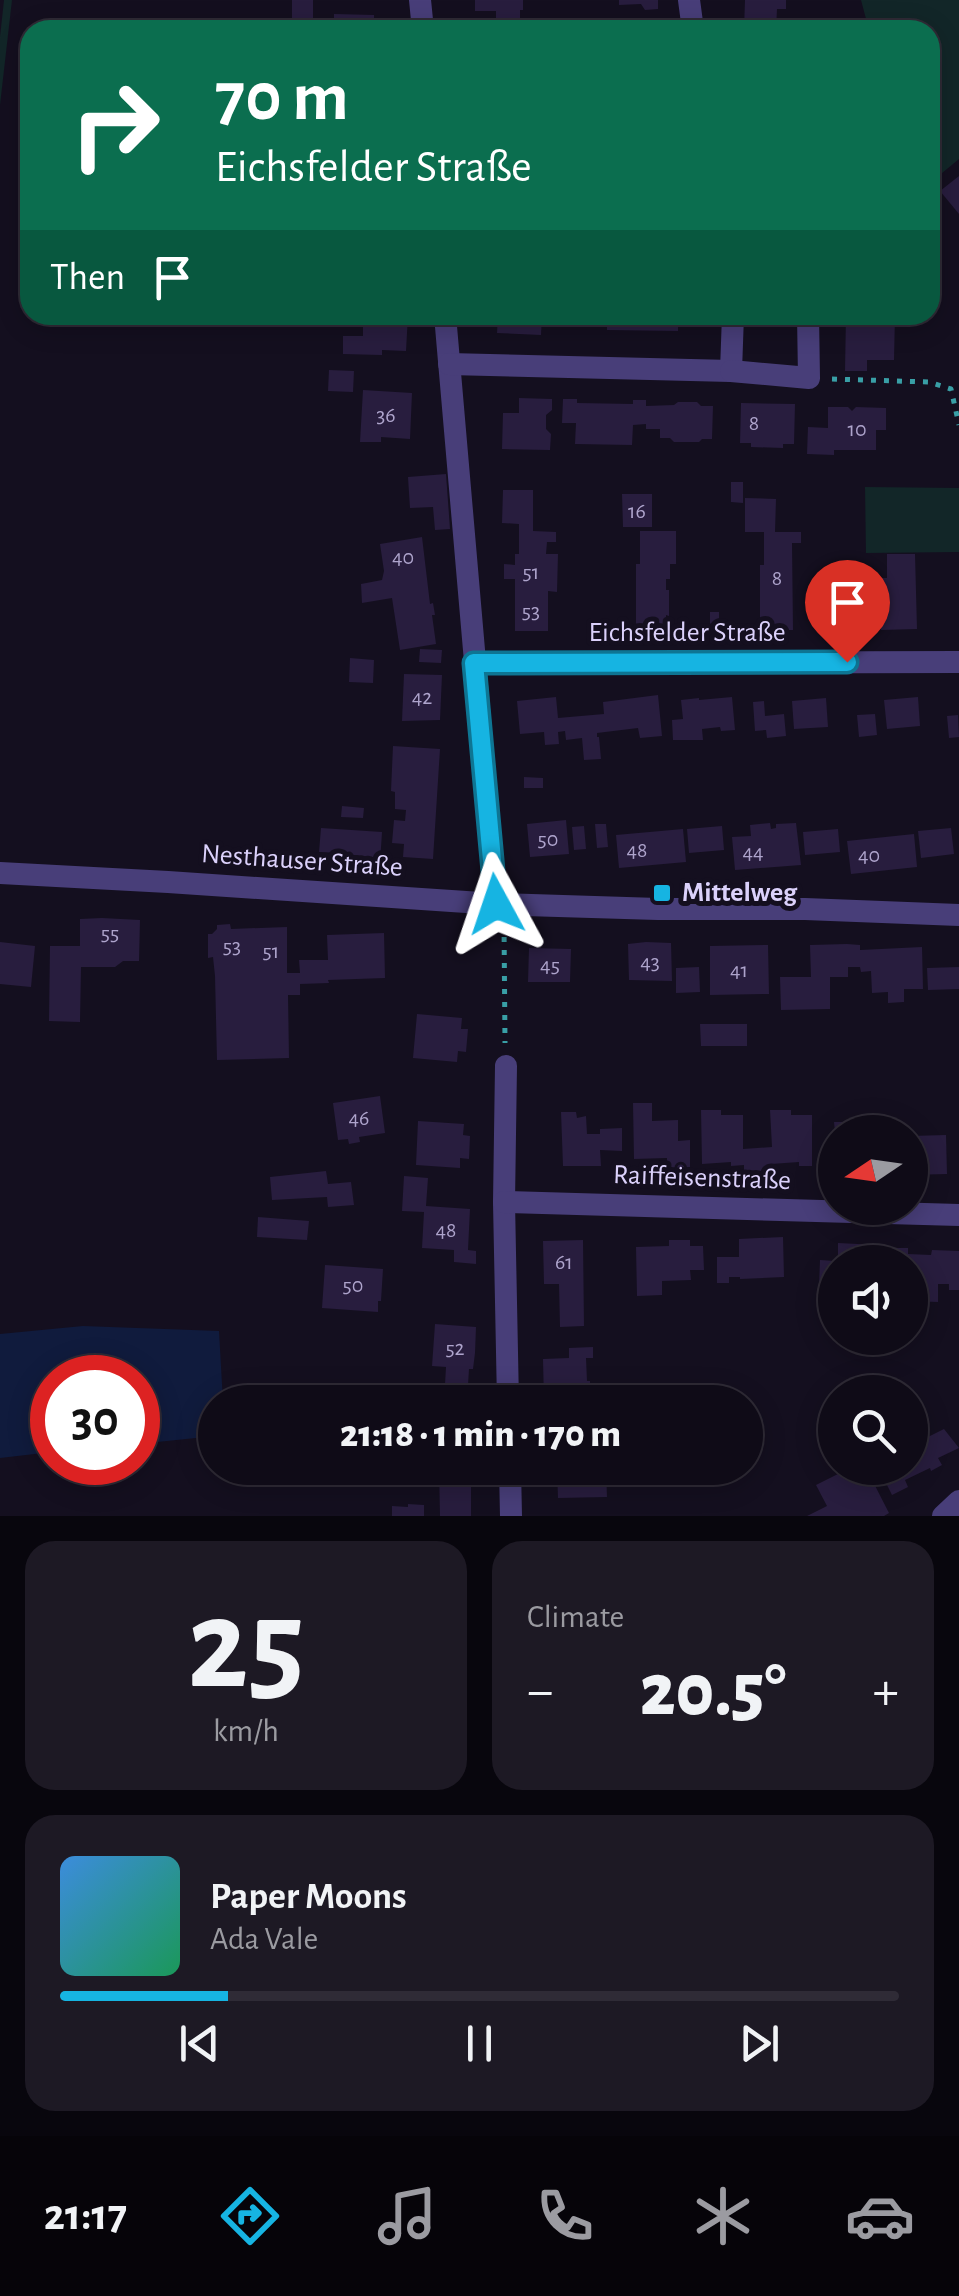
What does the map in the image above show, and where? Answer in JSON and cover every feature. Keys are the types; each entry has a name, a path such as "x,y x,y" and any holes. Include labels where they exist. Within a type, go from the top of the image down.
{"street":[{"path":"447,325 496,904"},
{"path":"732,371 733,325"},
{"path":"449,364 732,371 809,378 808,325"},
{"name":"Eichsfelder Straße","path":"474,663 959,662"},
{"name":"Nesthauser Straße","path":"0,873 496,904 959,915"},
{"path":"506,1066 508,1385"},
{"name":"Raiffeisenstraße","path":"504,1202 959,1214"},
{"path":"510,1485 511,1516"},
{"path":"943,1516 959,1501"}],"path":[{"path":"809,378 929,382 950,389 959,425"},
{"path":"496,904 504,925 506,1066"}],"green space":[{"path":"4,0 12,0 0,105 0,37"},
{"path":"861,0 959,0 959,159 940,175 940,20 866,20"},
{"path":"865,487 959,488 959,552 866,553"}],"water":[{"path":"83,1326 219,1331 222,1385 198,1385 198,1438 160,1442 160,1355 30,1355 30,1455 0,1458 0,1334"}],"building":[{"path":"292,0 313,0 313,20 292,20"},
{"path":"475,0 523,0 520,20 496,20 496,11 475,11"},
{"path":"619,0 658,0 658,9 645,10 641,4 619,5"},
{"path":"745,0 786,0 786,9 777,9 776,20 744,20"},
{"path":"334,14 374,15 374,20 334,20"},
{"path":"959,176 959,214 940,191"},
{"path":"363,325 407,325 406,351 343,354 343,336 363,336"},
{"path":"497,325 542,325 541,335 497,333"},
{"path":"607,325 678,325 678,331 607,330"},
{"path":"846,325 895,325 894,360 867,360 867,371 845,371"},
{"path":"329,370 354,371 353,392 328,391"},
{"path":"363,390 412,393 410,439 381,437 381,442 360,442"},
{"path":"519,398 552,399 552,410 546,415 550,450 502,449 503,413 519,413"},
{"path":"563,399 577,399 577,403 633,404 633,400 646,400 646,406 697,402 713,406 712,439 674,442 660,438 660,429 646,429 646,424 633,425 632,445 575,444 576,423 562,423"},
{"path":"741,403 795,404 794,444 783,444 783,448 740,443"},
{"path":"828,407 848,407 852,411 856,407 886,408 886,430 876,430 876,450 807,454 808,427 828,428"},
{"path":"446,474 450,529 435,530 433,507 410,508 408,477"},
{"path":"731,482 743,482 743,503 731,502"},
{"path":"503,490 533,490 533,531 556,532 556,542 547,542 546,554 558,554 557,592 548,591 548,631 515,631 515,579 504,579 504,564 515,565 519,524 502,523"},
{"path":"622,494 652,494 652,527 623,527"},
{"path":"745,498 776,499 775,532 801,532 801,543 792,543 793,630 760,630 764,532 745,532"},
{"path":"640,531 676,531 676,564 670,564 670,579 666,579 666,631 636,631"},
{"path":"422,537 436,644 400,650 392,598 362,603 361,584 382,580 380,544"},
{"path":"887,554 915,554 917,629 881,630 880,578 887,578"},
{"path":"710,612 719,612 719,631 710,631"},
{"path":"420,649 442,650 441,663 419,662"},
{"path":"350,658 374,660 373,683 349,682"},
{"path":"404,674 442,675 440,720 402,721"},
{"path":"658,695 662,736 640,738 638,728 597,733 601,759 584,760 582,738 566,740 565,731 558,732 559,744 545,745 544,732 520,734 517,701 556,697 558,718 604,714 603,702"},
{"path":"732,697 735,730 702,729 703,740 673,740 672,720 683,719 681,700"},
{"path":"918,697 920,726 887,729 884,700"},
{"path":"826,698 828,727 794,729 792,701"},
{"path":"764,701 765,716 784,714 786,736 767,738 766,730 755,731 753,702"},
{"path":"875,714 877,735 859,737 857,715"},
{"path":"958,715 959,737 949,738 947,716"},
{"path":"393,746 440,749 433,859 403,857 404,844 392,843 394,820 405,821 406,810 395,809 395,792 391,791"},
{"path":"524,777 543,778 543,788 524,788"},
{"path":"342,806 364,808 363,818 341,817"},
{"path":"566,820 569,854 530,857 527,824"},
{"path":"770,823 771,829 776,824 796,823 801,865 735,870 732,837 751,836 750,825"},
{"path":"595,824 606,824 608,847 597,848"},
{"path":"584,826 586,849 574,850 572,827"},
{"path":"722,826 724,850 689,853 687,829"},
{"path":"321,828 382,832 380,863 365,862 364,868 356,868 356,862 341,861 342,853 319,852"},
{"path":"951,828 954,854 921,858 918,831"},
{"path":"683,829 686,862 619,868 616,835"},
{"path":"838,829 840,852 805,855 803,832"},
{"path":"914,834 917,867 851,874 847,841"},
{"path":"80,919 140,920 139,961 123,961 115,967 81,967 80,1022 49,1021 50,946 80,946"},
{"path":"230,924 231,929 287,927 287,973 300,973 299,960 328,960 327,935 384,933 385,978 300,984 300,995 288,995 289,1058 217,1060 215,976 213,957 208,958 208,934 217,925"},
{"path":"0,942 35,946 31,987 0,984"},
{"path":"671,943 672,981 629,980 628,944"},
{"path":"768,945 769,994 710,995 710,946"},
{"path":"810,945 860,945 860,950 922,947 923,989 904,989 904,1002 888,1003 888,992 872,993 871,971 848,967 848,977 830,977 830,1009 781,1010 780,977 811,977"},
{"path":"529,948 571,949 570,982 528,982"},
{"path":"699,967 700,992 676,993 676,968"},
{"path":"959,967 959,989 928,990 927,968"},
{"path":"417,1014 462,1018 461,1029 468,1029 466,1052 458,1051 457,1062 413,1058"},
{"path":"700,1024 747,1024 747,1046 701,1046"},
{"path":"380,1096 385,1133 359,1137 360,1142 349,1144 348,1139 338,1140 333,1103"},
{"path":"633,1103 652,1103 652,1121 678,1120 678,1141 690,1140 690,1167 667,1168 667,1158 634,1159"},
{"path":"701,1110 743,1115 743,1149 772,1147 770,1110 812,1115 812,1166 799,1166 799,1162 771,1164 771,1171 744,1172 744,1165 731,1166 731,1162 702,1164"},
{"path":"561,1112 576,1112 577,1118 586,1116 587,1134 622,1128 622,1151 600,1150 601,1166 563,1166"},
{"path":"418,1121 464,1124 463,1135 470,1136 469,1159 460,1158 460,1168 416,1165"},
{"path":"946,1135 947,1174 928,1175 928,1136"},
{"path":"326,1171 328,1184 351,1182 354,1205 328,1207 327,1197 272,1200 270,1177"},
{"path":"404,1176 428,1178 426,1206 470,1209 468,1250 476,1251 476,1264 454,1262 454,1250 422,1248 424,1212 402,1211"},
{"path":"258,1217 309,1221 307,1240 257,1237"},
{"path":"783,1237 784,1277 729,1277 729,1283 717,1283 717,1257 739,1257 739,1239"},
{"path":"583,1240 584,1326 560,1327 559,1284 544,1284 543,1241"},
{"path":"669,1240 690,1240 690,1246 703,1246 704,1270 690,1270 691,1280 662,1281 662,1295 637,1296 636,1247 669,1246"},
{"path":"932,1250 959,1251 959,1290 949,1290 949,1284 938,1284 938,1302 928,1302 928,1255"},
{"path":"325,1265 383,1269 378,1312 322,1308"},
{"path":"435,1324 476,1327 468,1385 445,1385 446,1367 432,1366"},
{"path":"593,1347 593,1358 586,1358 590,1385 544,1385 543,1359 569,1358 569,1348"},
{"path":"944,1429 959,1448 938,1458 942,1465 931,1471 928,1437"},
{"path":"439,1485 471,1485 471,1516 440,1516"},
{"path":"558,1485 607,1485 607,1497 558,1498"},
{"path":"816,1485 875,1485 889,1513 807,1516 827,1506"},
{"path":"887,1485 907,1485 908,1487 892,1495"},
{"path":"424,1505 424,1516 392,1516 392,1506"}],"place":[{"name":"Mittelweg","path":"662,893"}],"route":[{"path":"496,904 474,663 847,662"}]}
